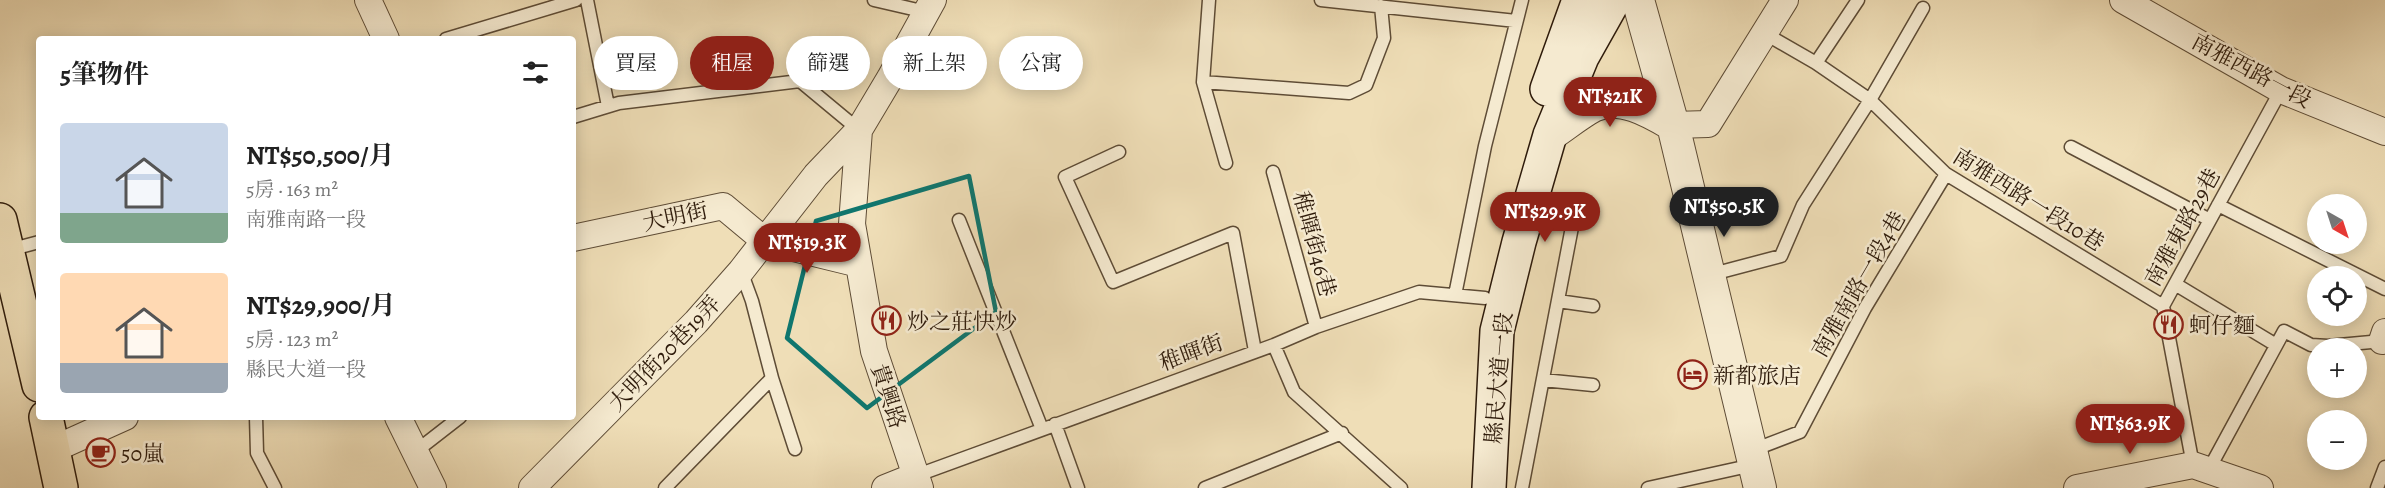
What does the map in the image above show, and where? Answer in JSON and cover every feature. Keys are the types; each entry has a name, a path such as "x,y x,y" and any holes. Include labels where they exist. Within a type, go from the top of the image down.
{"main road":[{"name":"縣民大道一段","path":"1470,488 1470,296 1510,197 1579,0"},
{"name":"縣民大道一段","path":"1489,488 1497,331 1519,242 1550,135 1582,57 1614,0"},
{"path":"3,239 36,373"},
{"path":"47,420 61,488"}],"street":[{"path":"368,0 385,36"},
{"path":"1638,0 1673,125 1755,468"},
{"path":"1550,135 1595,105 1620,102 1650,111 1673,125 1708,124 1785,0"},
{"name":"南雅西路一段","path":"2123,0 2281,90 2385,132"},
{"name":"貴興路","path":"918,482 874,351 852,224 859,130 891,78 929,6"},
{"name":"大明街20巷19弄","path":"532,488 696,322 741,272 816,176 859,130"},
{"name":"大明街","path":"576,237 723,206 765,241"},
{"path":"765,241 859,264"},
{"path":"54,450 119,420"},
{"path":"399,420 433,488"},
{"path":"2077,488 2200,468 2253,487"},
{"path":"885,488 918,482"}],"lane":[{"path":"456,36 576,0"},
{"path":"587,0 608,106"},
{"path":"874,0 929,6"},
{"path":"1209,0 1203,82 1226,163"},
{"path":"1321,0 1516,21"},
{"path":"1470,296 1485,146 1522,0"},
{"path":"1816,63 1858,0"},
{"path":"1203,82 1349,93 1366,85 1384,38 1381,6"},
{"path":"1708,275 1781,256 1803,205 1870,100 1923,8"},
{"name":"南雅西路一段10巷","path":"1764,33 1816,63 1870,100 1946,174 2163,306"},
{"path":"576,116 608,106 800,81 859,130"},
{"name":"南雅東路29巷","path":"2200,468 2163,306 2281,90"},
{"path":"2071,147 2210,220"},
{"path":"1119,152 1065,177 1113,282 1233,233 1255,351"},
{"name":"稚暉街46巷","path":"1273,172 1316,327"},
{"name":"南雅南路一段4巷","path":"1648,488 1755,468 1800,432 1865,308 1946,174"},
{"path":"2218,205 2385,289"},
{"path":"959,220 1042,429"},
{"path":"1522,488 1572,228"},
{"path":"3,239 36,242"},
{"path":"741,272 752,301 772,378 795,449"},
{"path":"2175,284 2276,345"},
{"name":"稚暉街","path":"918,482 1055,424 1274,345 1316,327 1419,292 1470,296"},
{"path":"1558,302 1593,306"},
{"path":"2200,468 2284,331 2311,345 2328,346 2383,337"},
{"path":"1274,345 1294,392 1401,488"},
{"path":"664,488 772,378"},
{"path":"1542,380 1593,385"},
{"path":"256,420 257,453 275,488"},
{"path":"415,452 456,420"},
{"path":"1055,424 1078,488"},
{"path":"1205,488 1342,433"},
{"path":"2377,488 2385,467"}],"highlighted area":[{"path":"969,176 996,312 867,408 787,338 816,221"}],"place":[{"name":"炒之莊快炒","path":"886,321"},
{"name":"蚵仔麵","path":"2168,325"},
{"name":"新都旅店","path":"1692,375"},
{"name":"50嵐","path":"100,453"}]}
